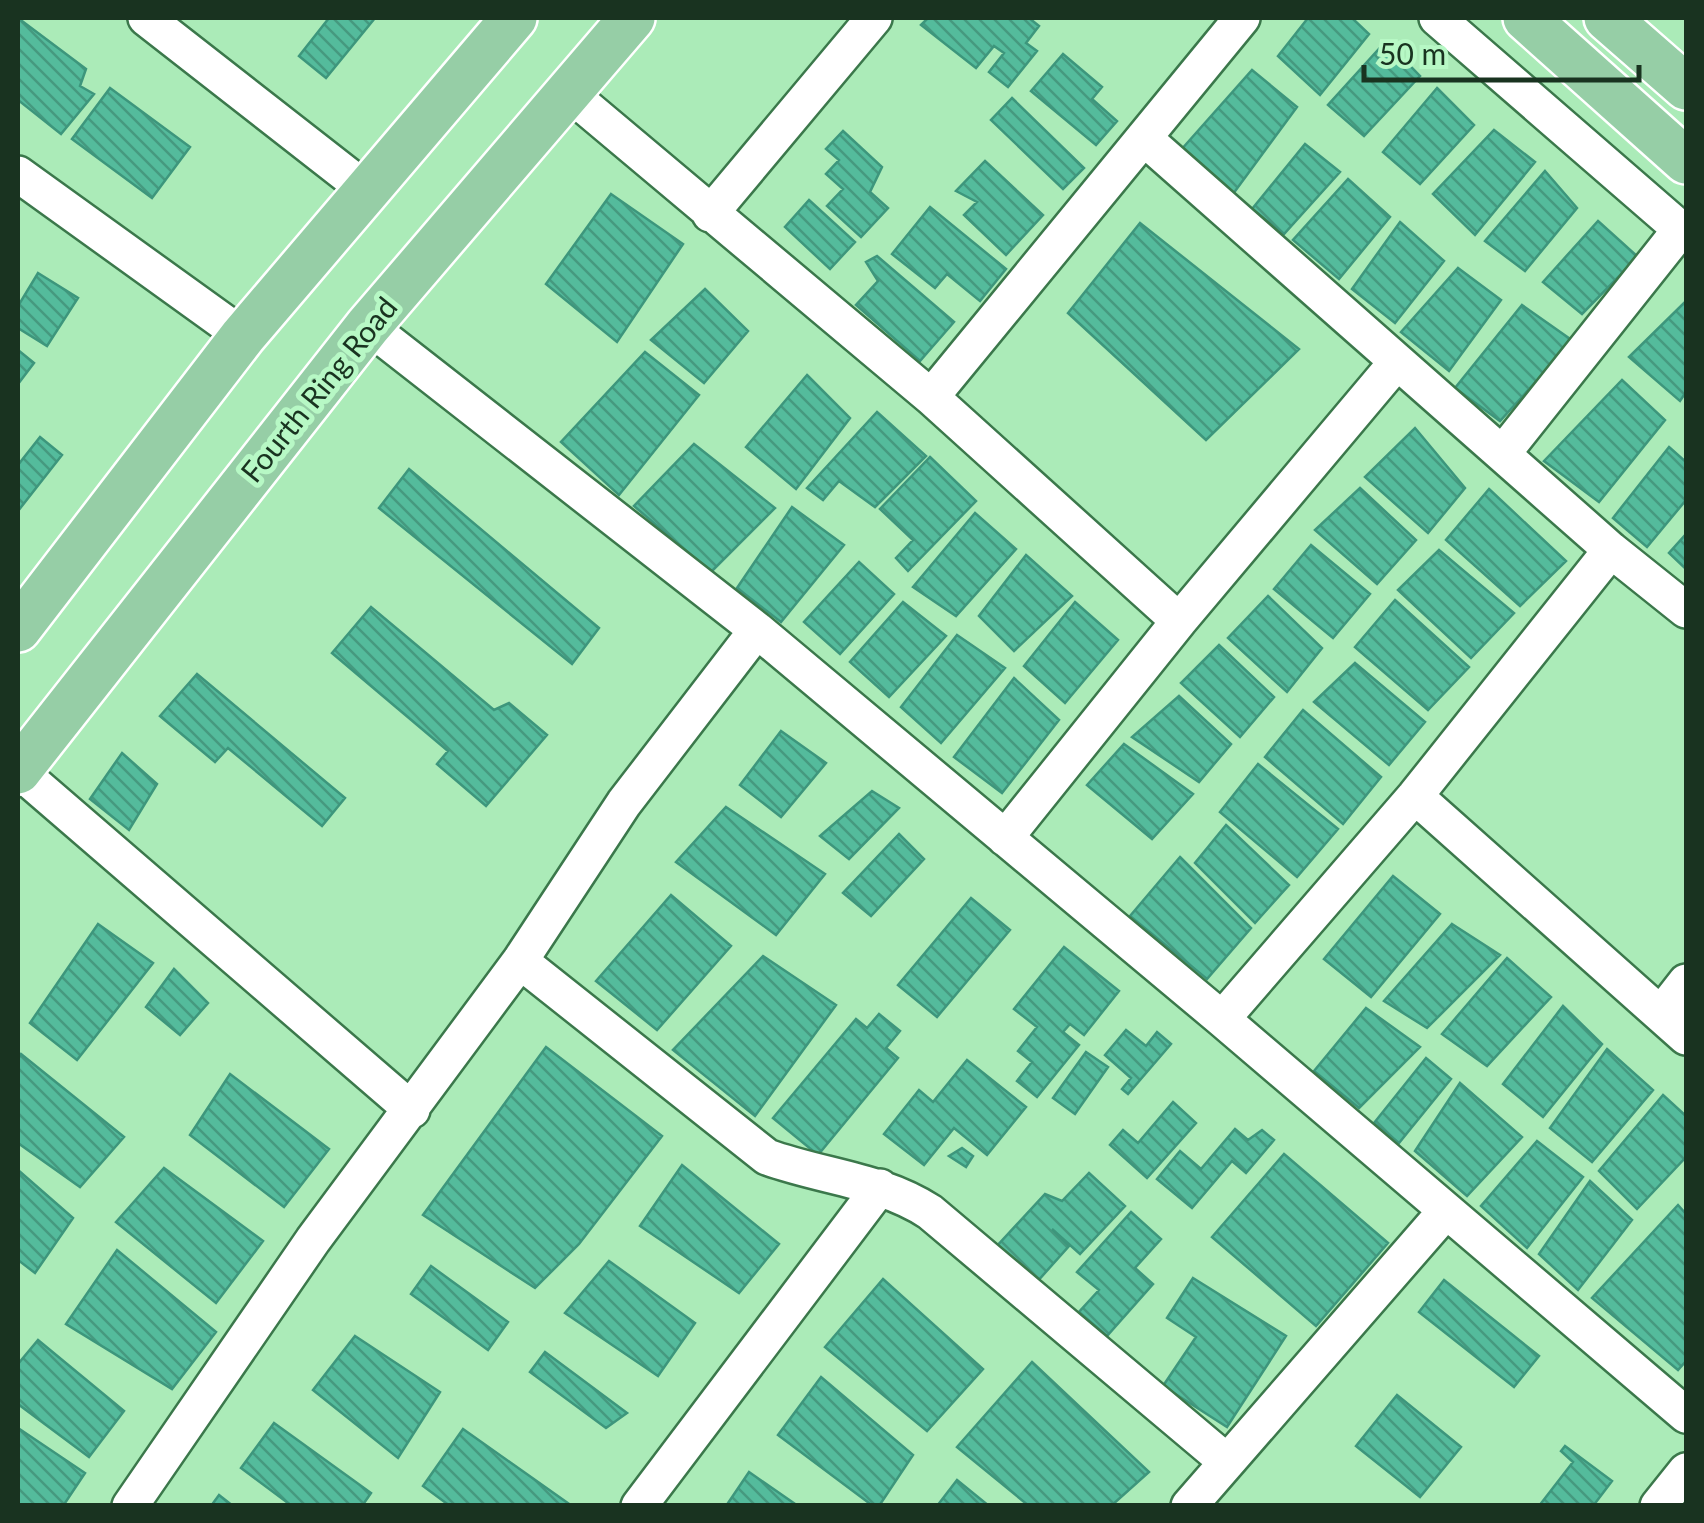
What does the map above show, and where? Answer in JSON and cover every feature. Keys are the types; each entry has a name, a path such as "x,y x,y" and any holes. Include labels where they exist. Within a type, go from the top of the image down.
{"main road":[{"path":"18,630 242,336 514,18"},
{"name":"Fourth Ring Road","path":"18,770 368,326 632,18"},
{"path":"1526,18 1686,161"},
{"path":"1607,18 1686,87"}],"street":[{"path":"146,18 365,190"},
{"path":"710,214 874,18"},
{"path":"931,396 1242,18"},
{"path":"1436,18 1684,232 1503,452"},
{"path":"568,93 931,396 1179,621"},
{"path":"1145,139 1396,363 1686,610"},
{"path":"18,174 242,336"},
{"path":"368,326 757,630 1686,1415"},
{"path":"1005,838 1179,621 1396,363"},
{"path":"1222,1019 1414,796 1611,550"},
{"path":"130,1506 314,1240 520,961 624,803 757,630"},
{"path":"18,770 412,1110"},
{"path":"1414,796 1674,1026 1686,982"},
{"path":"520,961 767,1157 802,1170 880,1187 930,1212 1227,1462"},
{"path":"638,1506 880,1187"},
{"path":"1189,1506 1445,1212"},
{"path":"1658,1506 1686,1471"}],"building":[{"path":"18,18 86,69 80,86 94,94 61,134 18,100"},
{"path":"329,18 375,18 326,78 299,56"},
{"path":"928,18 1029,18 1039,26 1026,43 1037,51 1008,87 989,72 1004,53 994,46 976,68 921,25"},
{"path":"1308,18 1352,18 1369,34 1320,95 1278,56"},
{"path":"1386,41 1420,76 1364,136 1328,105"},
{"path":"1063,54 1102,87 1092,99 1117,121 1096,145 1031,91"},
{"path":"1252,70 1297,107 1233,194 1180,151"},
{"path":"110,88 190,147 152,198 72,139"},
{"path":"1437,88 1474,125 1420,184 1383,152"},
{"path":"1012,98 1084,168 1063,189 991,120"},
{"path":"1494,130 1535,162 1475,235 1433,194"},
{"path":"843,131 882,167 870,192 888,208 861,237 827,206 843,189 826,174 839,160 826,149"},
{"path":"1305,144 1340,172 1284,234 1252,209"},
{"path":"985,161 1043,215 1006,255 964,215 977,202 956,191"},
{"path":"1545,171 1577,208 1525,271 1485,241"},
{"path":"1348,179 1390,217 1339,279 1293,240"},
{"path":"611,194 683,244 617,342 546,284"},
{"path":"809,200 855,242 830,269 785,227"},
{"path":"930,207 1006,269 980,301 947,274 935,288 892,254"},
{"path":"1598,221 1638,257 1582,314 1543,282"},
{"path":"1400,222 1444,261 1395,323 1352,289"},
{"path":"1140,223 1299,349 1206,440 1068,313"},
{"path":"877,256 954,322 920,361 856,305 878,281 866,262"},
{"path":"1458,268 1501,300 1449,371 1401,332"},
{"path":"38,273 78,298 47,346 18,328 18,306"},
{"path":"705,289 748,331 704,383 651,340"},
{"path":"1686,301 1686,392 1680,401 1629,357"},
{"path":"1522,305 1573,341 1500,421 1455,388"},
{"path":"18,350 34,363 18,384"},
{"path":"645,352 699,395 619,495 561,442"},
{"path":"807,375 850,418 796,489 746,447"},
{"path":"1622,380 1665,420 1599,502 1544,461"},
{"path":"877,412 926,456 875,507 839,481 823,500 807,488"},
{"path":"1415,428 1465,488 1428,533 1365,477"},
{"path":"40,437 62,455 18,511 18,465"},
{"path":"694,444 775,508 711,572 634,506"},
{"path":"1669,447 1686,462 1686,500 1647,547 1613,518"},
{"path":"930,457 976,501 908,571 896,558 913,540 880,509"},
{"path":"409,469 599,628 572,664 379,508"},
{"path":"1360,488 1416,540 1377,584 1315,530"},
{"path":"1489,489 1566,561 1520,606 1446,540"},
{"path":"792,507 844,545 781,622 737,588"},
{"path":"975,513 1016,549 956,616 913,587"},
{"path":"1686,534 1686,569 1669,553"},
{"path":"1311,545 1370,594 1333,638 1274,589"},
{"path":"1439,550 1514,613 1471,658 1398,590"},
{"path":"1026,555 1072,596 1014,651 979,616"},
{"path":"859,562 894,594 840,654 804,622"},
{"path":"1268,596 1322,648 1287,692 1228,638"},
{"path":"1395,600 1469,667 1428,710 1355,647"},
{"path":"903,602 946,636 889,697 850,662"},
{"path":"1075,602 1118,640 1065,703 1024,666"},
{"path":"371,607 494,710 509,703 547,735 486,806 437,764 448,751 332,653"},
{"path":"957,635 1005,668 941,743 901,707"},
{"path":"1219,645 1274,697 1240,737 1181,683"},
{"path":"1355,663 1425,722 1389,765 1314,702"},
{"path":"197,674 345,798 322,826 228,748 215,762 160,716"},
{"path":"1014,678 1059,720 1002,793 954,757"},
{"path":"1179,696 1231,744 1199,782 1132,737"},
{"path":"1303,710 1381,777 1343,824 1265,757"},
{"path":"781,731 826,763 781,817 740,785"},
{"path":"1124,744 1193,794 1152,839 1087,785"},
{"path":"122,753 157,784 129,830 90,799"},
{"path":"1258,764 1338,829 1297,877 1220,812"},
{"path":"872,791 899,808 849,859 820,836"},
{"path":"726,807 825,874 776,935 676,862"},
{"path":"1226,825 1289,885 1255,923 1195,863"},
{"path":"899,834 924,859 871,916 843,893"},
{"path":"1180,857 1251,928 1207,979 1130,916"},
{"path":"1393,876 1440,914 1371,997 1324,959"},
{"path":"671,895 731,946 657,1030 596,981"},
{"path":"971,898 1010,930 937,1017 898,985"},
{"path":"98,924 153,963 77,1060 30,1023"},
{"path":"1452,924 1500,955 1427,1028 1384,1001"},
{"path":"1064,947 1119,991 1084,1035 1070,1024 1063,1032 1079,1045 1037,1097 1017,1081 1032,1062 1018,1051 1037,1027 1014,1009"},
{"path":"763,956 836,1005 755,1116 673,1050"},
{"path":"1507,958 1551,997 1487,1066 1442,1034"},
{"path":"174,969 208,1003 180,1035 146,1007"},
{"path":"1563,1006 1602,1044 1543,1117 1503,1084"},
{"path":"1366,1008 1420,1047 1359,1108 1314,1071"},
{"path":"879,1014 900,1031 886,1048 898,1058 818,1155 773,1118 856,1019 867,1028"},
{"path":"1126,1030 1146,1046 1157,1032 1171,1044 1128,1094 1122,1089 1131,1078 1105,1055"},
{"path":"546,1047 662,1136 579,1244 535,1288 423,1215"},
{"path":"1607,1049 1653,1090 1592,1162 1550,1128"},
{"path":"1086,1052 1108,1067 1075,1114 1053,1098"},
{"path":"21,1054 124,1137 80,1187 18,1143"},
{"path":"1426,1058 1451,1079 1399,1143 1374,1123"},
{"path":"967,1060 1026,1107 987,1155 954,1128 924,1165 884,1134 919,1090 933,1102"},
{"path":"230,1074 329,1149 284,1207 190,1135"},
{"path":"1460,1083 1522,1137 1467,1196 1415,1151"},
{"path":"1663,1095 1686,1116 1686,1157 1637,1209 1599,1171"},
{"path":"1173,1102 1196,1123 1147,1178 1110,1145 1123,1130 1138,1143"},
{"path":"1235,1129 1248,1140 1262,1130 1274,1140 1246,1173 1232,1161 1192,1208 1157,1179 1180,1151 1201,1169"},
{"path":"1537,1141 1583,1177 1527,1248 1481,1206"},
{"path":"962,1148 973,1156 966,1167 949,1156"},
{"path":"1284,1154 1388,1243 1316,1326 1212,1237"},
{"path":"682,1165 779,1244 739,1293 640,1226"},
{"path":"164,1168 263,1241 216,1303 116,1222"},
{"path":"18,1170 73,1218 35,1273 18,1260"},
{"path":"1089,1173 1125,1206 1080,1254 1052,1229 1069,1246 1036,1283 996,1247 1045,1194 1062,1201"},
{"path":"1590,1181 1632,1220 1578,1290 1539,1254"},
{"path":"1678,1205 1686,1214 1686,1361 1678,1370 1592,1298"},
{"path":"1131,1212 1161,1239 1135,1268 1153,1284 1107,1336 1079,1312 1099,1290 1077,1272"},
{"path":"117,1250 216,1332 172,1389 66,1324"},
{"path":"609,1261 695,1323 658,1376 565,1313"},
{"path":"431,1266 508,1322 488,1350 411,1294"},
{"path":"1193,1278 1286,1336 1227,1427 1163,1386 1196,1337 1167,1318"},
{"path":"883,1279 983,1369 927,1431 825,1347"},
{"path":"1444,1280 1539,1356 1514,1387 1419,1312"},
{"path":"355,1336 440,1392 398,1458 313,1390"},
{"path":"38,1340 124,1411 89,1457 18,1404 18,1364"},
{"path":"545,1352 627,1413 606,1428 530,1372"},
{"path":"1032,1362 1149,1472 1111,1506 1029,1506 957,1447"},
{"path":"821,1377 913,1455 879,1506 873,1506 778,1435"},
{"path":"1397,1395 1461,1447 1420,1497 1356,1446"},
{"path":"274,1423 371,1493 362,1506 292,1506 241,1468"},
{"path":"18,1428 85,1473 63,1506 18,1506"},
{"path":"463,1429 572,1506 450,1506 423,1486"},
{"path":"1565,1446 1612,1481 1593,1506 1539,1506 1573,1462 1561,1451"},
{"path":"749,1472 798,1506 726,1506"},
{"path":"957,1480 989,1506 937,1506"},
{"path":"219,1495 233,1506 211,1506"}]}
